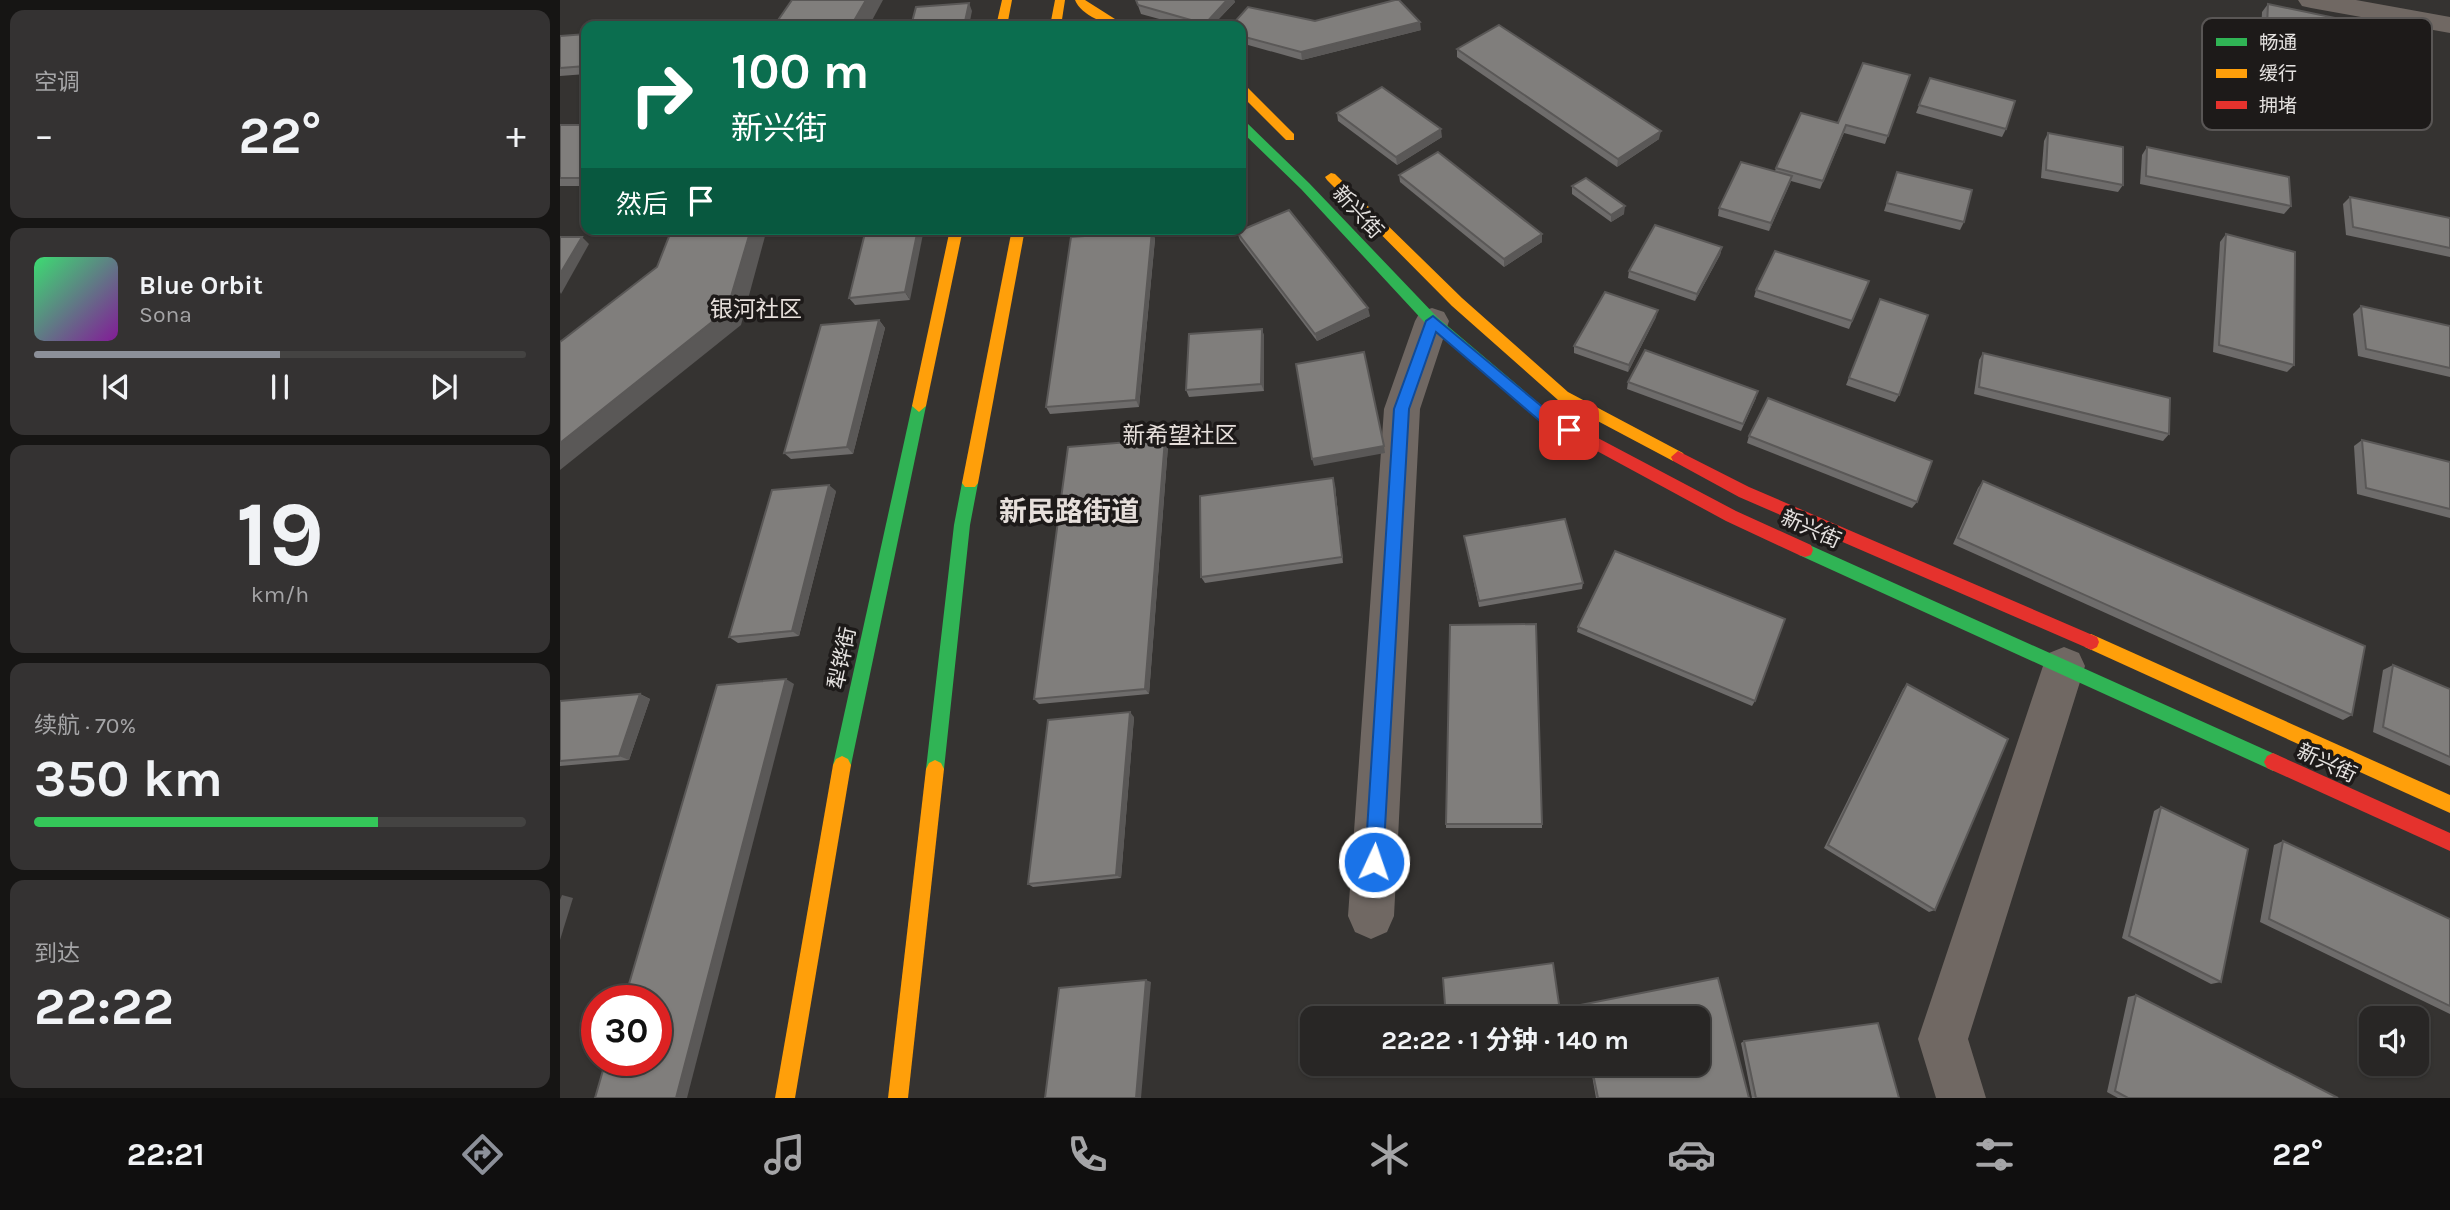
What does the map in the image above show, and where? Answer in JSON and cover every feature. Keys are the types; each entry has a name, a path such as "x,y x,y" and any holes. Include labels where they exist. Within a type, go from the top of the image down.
{"street":[{"path":"1002,21 1007,0"},
{"path":"1057,21 1060,0"},
{"path":"1080,0 1082,5 1111,21"},
{"path":"2311,0 2411,18"},
{"path":"2432,22 2450,25"},
{"path":"1246,93 1302,148"},
{"name":"新兴街","path":"1246,129 1305,186 1433,321 1546,418 1731,516 2450,842"},
{"name":"新兴街","path":"1322,168 1457,302 1563,396 1745,492 2073,634 2450,804"},
{"name":"犁铧街","path":"785,1098 847,736 956,235"},
{"path":"898,1098 962,525 1018,235"},
{"path":"1371,916 1402,409 1433,321"},
{"path":"1961,1098 1942,1039 2064,666"}],"building":[{"path":"792,0 866,0 854,21 777,21"},
{"path":"1136,0 1227,0 1208,21 1194,21 1138,5"},
{"path":"1399,0 1420,22 1301,52 1246,37 1246,21 1235,21 1248,7 1315,21"},
{"path":"969,3 965,21 912,21 916,7"},
{"path":"2268,4 2335,18 2267,18"},
{"path":"1499,25 1661,131 1618,159 1457,49"},
{"path":"581,34 581,66 560,68 560,36"},
{"path":"1863,63 1910,75 1888,136 1846,125 1823,181 1776,168 1801,113 1838,123"},
{"path":"1930,78 2015,101 2006,129 1919,105"},
{"path":"1382,87 1441,129 1396,157 1337,113"},
{"path":"560,125 581,125 581,178 560,178"},
{"path":"2048,133 2123,147 2123,185 2046,170"},
{"path":"2147,147 2289,177 2291,206 2146,176"},
{"path":"1438,152 1542,234 1504,259 1399,175"},
{"path":"1741,162 1792,176 1771,223 1719,208"},
{"path":"1897,172 1972,190 1964,222 1887,203"},
{"path":"1586,178 1625,206 1611,215 1572,186"},
{"path":"2350,197 2450,218 2450,248 2353,227"},
{"path":"1289,210 1368,308 1315,334 1239,235 1246,235 1246,228"},
{"path":"1655,225 1722,247 1697,294 1629,271"},
{"path":"2226,234 2295,252 2294,365 2219,345"},
{"path":"670,235 749,235 727,310 560,443 560,342 657,267"},
{"path":"865,235 917,235 905,292 849,298"},
{"path":"1152,235 1136,400 1046,407 1071,237"},
{"path":"560,237 582,237 560,274"},
{"path":"1775,251 1869,281 1852,321 1756,290"},
{"path":"1605,292 1658,310 1629,365 1574,346"},
{"path":"1880,299 1928,315 1899,395 1849,378"},
{"path":"2361,306 2450,326 2450,368 2366,349"},
{"path":"879,320 847,447 784,453 821,325"},
{"path":"1262,329 1261,384 1186,390 1189,334"},
{"path":"1645,350 1758,391 1743,424 1628,382"},
{"path":"1364,352 1384,446 1312,459 1296,364"},
{"path":"1983,353 2170,398 2169,434 1979,387"},
{"path":"1768,398 1932,461 1917,502 1749,436"},
{"path":"1165,439 1145,689 1034,699 1068,447"},
{"path":"2362,440 2450,462 2450,509 2366,488"},
{"path":"1333,478 1342,557 1201,577 1200,496"},
{"path":"1983,481 2365,646 2352,715 1958,538"},
{"path":"829,485 792,631 729,637 772,490"},
{"path":"1565,519 1583,583 1479,601 1464,536"},
{"path":"1615,551 1785,619 1755,701 1578,627"},
{"path":"1536,624 1542,824 1446,824 1450,625"},
{"path":"2393,665 2450,689 2450,757 2383,727"},
{"path":"786,679 676,1098 595,1098 601,1076 672,1076 672,985 629,985 717,685"},
{"path":"1907,684 2008,739 1935,910 1828,845"},
{"path":"640,694 619,756 560,761 560,701"},
{"path":"1130,712 1116,875 1028,884 1048,720"},
{"path":"2161,807 2248,849 2221,982 2129,936"},
{"path":"2283,841 2450,919 2450,1006 2269,919"},
{"path":"1553,963 1559,1006 1445,1006 1443,978"},
{"path":"1718,978 1749,1098 1598,1098 1593,1076 1710,1076 1710,1006 1580,1005"},
{"path":"1146,980 1136,1098 1045,1098 1059,988"},
{"path":"2136,995 2338,1098 2128,1098 2115,1091"},
{"path":"1878,1023 1899,1098 1756,1098 1744,1041"}],"traffic: fast":[{"path":"1246,129 1305,186 1432,321 1543,415"},
{"path":"842,765 919,406"},
{"path":"935,769 962,525 970,483"},
{"path":"1805,550 2273,762"}],"traffic: slow":[{"path":"1002,21 1007,0"},
{"path":"1057,21 1060,0"},
{"path":"1080,0 1082,5 1111,21"},
{"path":"1246,93 1290,137"},
{"path":"1331,177 1457,302 1563,396 1678,457"},
{"path":"919,406 956,235"},
{"path":"970,483 1018,235"},
{"path":"2091,642 2450,804"},
{"path":"785,1098 842,765"},
{"path":"898,1098 935,769"}],"traffic: jam":[{"path":"1543,415 1731,516 1805,550"},
{"path":"1678,457 1744,492 2091,642"},
{"path":"2273,762 2450,842"}],"district":[{"name":"银河社区","path":"756,309"},
{"name":"新希望社区","path":"1180,435"},
{"name":"新民路街道","path":"1069,511"}],"route":[{"path":"1374,862 1402,409 1433,321 1546,418 1569,430"}]}
